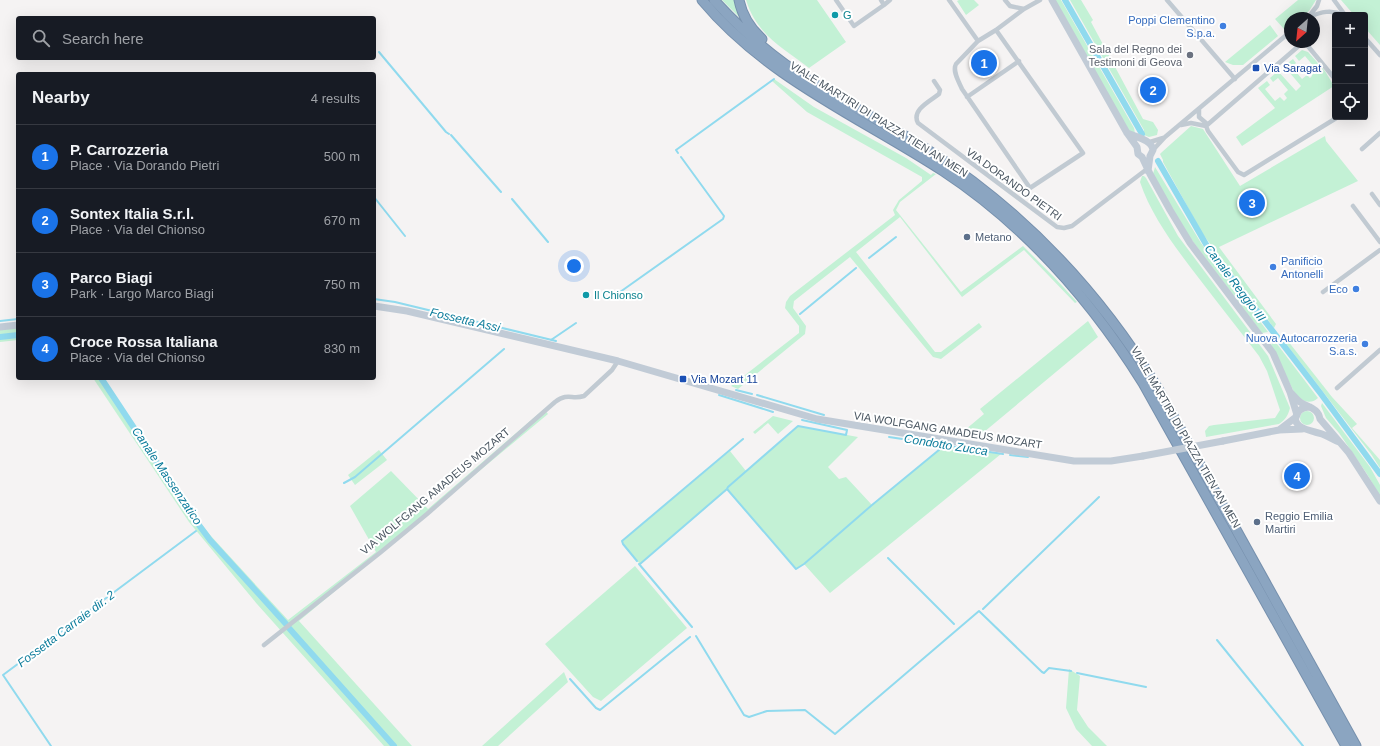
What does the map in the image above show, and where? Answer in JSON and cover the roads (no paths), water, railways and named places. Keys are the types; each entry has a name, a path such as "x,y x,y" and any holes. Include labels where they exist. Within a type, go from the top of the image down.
{"highway":[{"name":"VIALE MARTIRI DI PIAZZA TIEN AN MEN","path":"702,0 735,35 789,78 819,98 912,152 966,188 1029,240 1074,287 1113,336 1143,383 1346,746"},
{"name":"VIALE MARTIRI DI PIAZZA TIEN AN MEN","path":"714,0 759,44 798,73 824,90 926,149 969,178 1024,223 1093,295 1126,340 1157,387 1356,746"},
{"path":"739,0 743,13 752,28 798,73"}],"street":[{"path":"836,0 854,26 890,0"},
{"path":"881,0 884,5"},
{"path":"950,0 978,41"},
{"path":"1005,0 1010,6 1024,9"},
{"path":"996,30 1083,153 1030,188 967,97 962,89 954,67 978,41 996,30 1024,9 1040,0"},
{"path":"1052,0 1127,133 1137,147 1138,154 1142,157 1173,216 1190,243 1273,354 1290,392 1298,425 1302,429 1311,430 1329,437 1341,444"},
{"path":"1167,0 1235,79"},
{"path":"1312,12 1320,0"},
{"path":"1331,11 1334,9 1335,2"},
{"path":"1335,2 1342,12"},
{"path":"1320,12 1334,12"},
{"path":"1142,157 1145,158 1152,153 1165,137 1284,37"},
{"path":"1368,41 1380,55"},
{"path":"1206,126 1301,44 1304,43 1307,45 1332,75"},
{"path":"967,97 1019,61"},
{"name":"VIA DORANDO PIETRI","path":"934,81 940,90 939,94 918,110 915,118 918,123 1057,227 1064,228 1072,226 1148,170"},
{"path":"1199,109 1199,116 1206,123 1208,131 1238,172 1244,175 1333,120"},
{"path":"1179,126 1192,123 1206,126"},
{"path":"1127,133 1147,142 1153,147 1148,170"},
{"path":"1362,149 1380,133"},
{"path":"1137,147 1140,142 1147,142 1165,137"},
{"path":"1372,194 1380,204"},
{"path":"1353,206 1380,242"},
{"path":"1323,292 1380,250"},
{"name":"VIA WOLFGANG AMADEUS MOZART","path":"376,306 414,312 618,361 785,410 840,423 1068,460 1098,461 1142,456 1279,430 1302,429"},
{"path":"0,327 16,325"},
{"path":"1337,388 1380,350"},
{"name":"VIA WOLFGANG AMADEUS MOZART","path":"264,645 427,514 556,402 565,396 584,396 612,370 618,361"},
{"path":"1290,392 1301,403 1316,410 1320,419 1353,459 1380,501"},
{"path":"1297,416 1301,409 1310,407"},
{"name":"VIA WOLFGANG AMADEUS MOZART","path":"1279,430 1297,416"},
{"path":"1311,430 1318,425 1320,419"}],"waterway":[{"name":"Canale Reggio III","path":"1065,0 1142,134"},
{"path":"379,52 449,134"},
{"path":"678,153 676,150 774,79"},
{"path":"451,135 501,192"},
{"path":"613,297 723,219 724,216 681,157"},
{"name":"Canale Reggio III","path":"1158,161 1207,246 1321,394 1380,474"},
{"path":"512,199 548,242"},
{"path":"376,200 405,236"},
{"path":"869,258 896,237"},
{"path":"800,314 856,268"},
{"name":"Fossetta Assi","path":"376,299 395,302 556,341"},
{"name":"Fossetta Assi","path":"0,321 16,319"},
{"path":"551,340 576,323"},
{"name":"Canale Massenzatico","path":"0,337 16,335"},
{"path":"344,483 355,477 504,349"},
{"name":"Canale Massenzatico","path":"102,380 193,517 210,540 286,624"},
{"name":"Fossetta Assi","path":"736,390 752,394"},
{"name":"Condotto Zucca","path":"719,395 773,412"},
{"name":"Fossetta Assi","path":"757,395 824,415"},
{"path":"640,564 798,426 846,435 847,430 802,420"},
{"name":"Condotto Zucca","path":"889,437 1003,454"},
{"path":"637,561 622,541 743,439"},
{"path":"727,489 796,569 804,564 872,505 945,445"},
{"name":"Condotto Zucca","path":"1010,455 1028,457"},
{"path":"983,609 1099,497"},
{"name":"Fossetta Carraie dir. 2","path":"51,746 3,675 196,531"},
{"path":"888,558 954,624"},
{"path":"639,564 692,627"},
{"path":"696,636 744,715 749,717 767,711 805,710 835,734 979,611 1042,672 1044,673 1049,668 1071,671"},
{"name":"Canale Massenzatico","path":"288,627 394,746"},
{"path":"570,679 596,708 600,710 690,637"},
{"path":"1217,640 1303,746"},
{"path":"1077,673 1146,687"}],"place":[{"name":"G","path":"835,15"},
{"name":"Poppi Clementino S.p.a.","path":"1223,26"},
{"name":"Sala del Regno dei Testimoni di Geova","path":"1190,55"},
{"name":"P. Carrozzeria","path":"984,63"},
{"name":"Via Saragat","path":"1256,68"},
{"name":"Sontex Italia S.r.l.","path":"1153,90"},
{"name":"Parco Biagi","path":"1252,203"},
{"name":"Metano","path":"967,237"},
{"name":"Panificio Antonelli","path":"1273,267"},
{"name":"Eco","path":"1356,289"},
{"name":"Il Chionso","path":"586,295"},
{"name":"Nuova Autocarrozzeria S.a.s.","path":"1365,344"},
{"name":"Via Mozart 11","path":"683,379"},
{"name":"Croce Rossa Italiana","path":"1297,476"},
{"name":"Reggio Emilia Martiri","path":"1257,522"}]}
